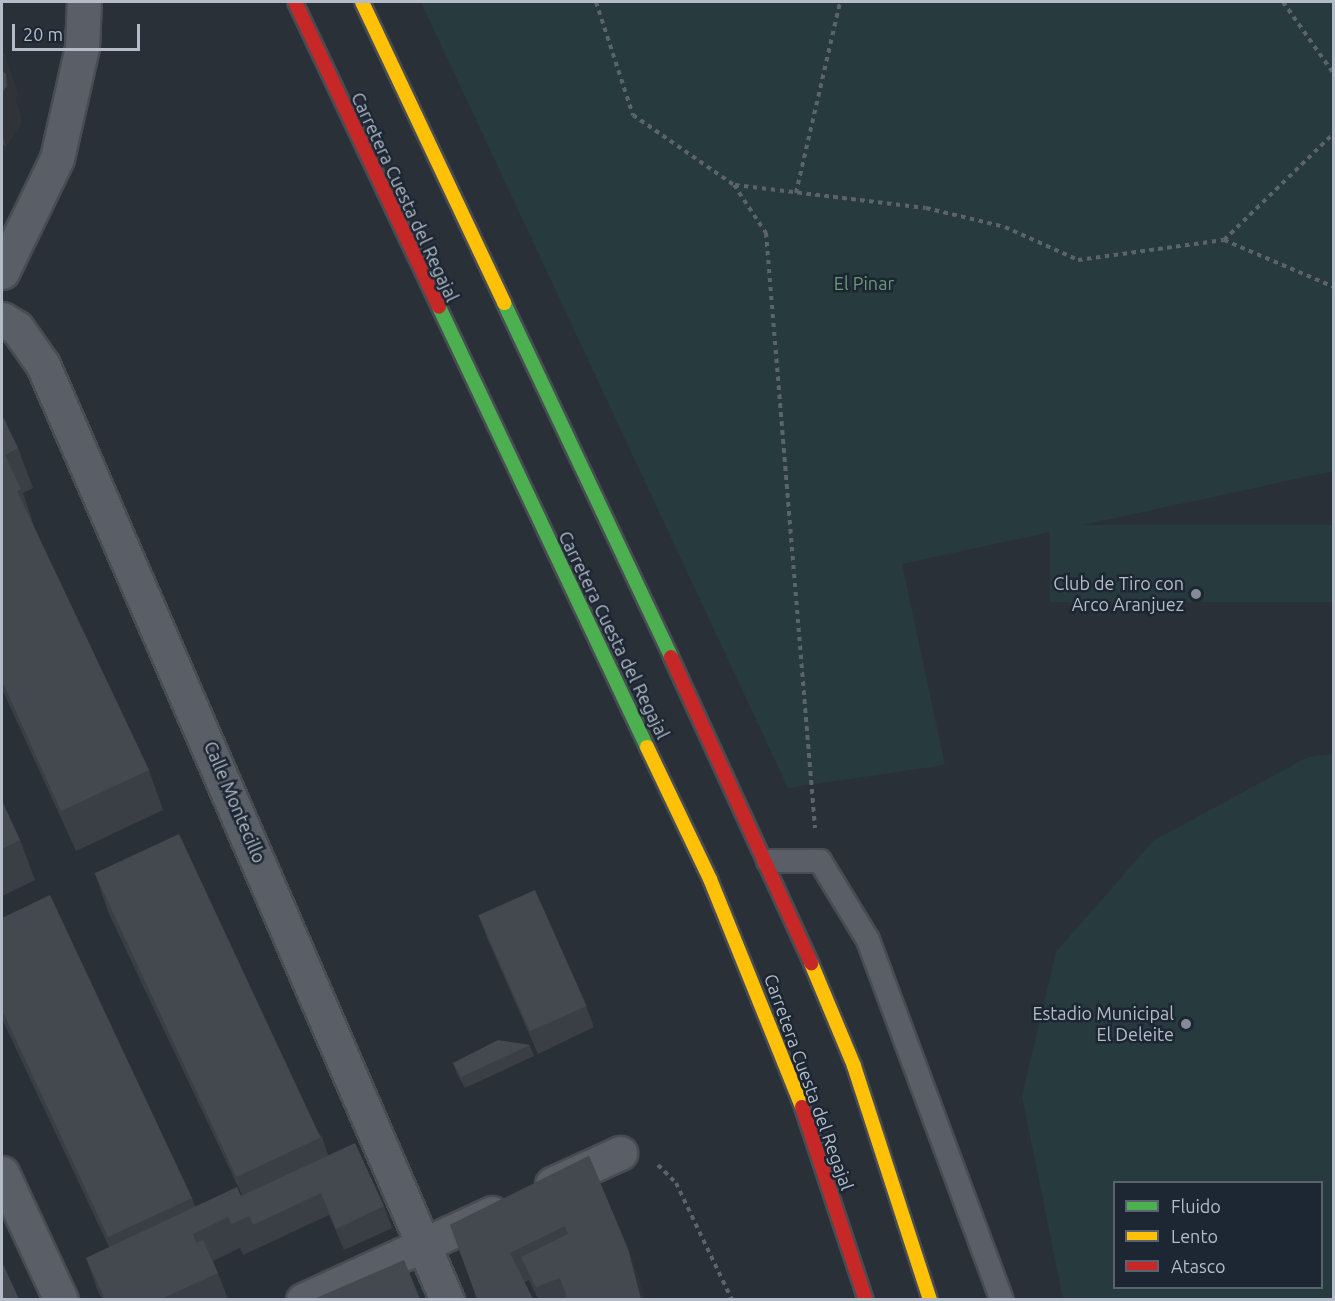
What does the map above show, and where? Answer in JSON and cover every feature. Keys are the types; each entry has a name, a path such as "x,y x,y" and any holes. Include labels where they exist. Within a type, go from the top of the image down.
{"main road":[{"name":"Carretera Cuesta del Regajal","path":"295,2 711,879 796,1090 866,1299"},
{"path":"362,2 768,861 854,1066 930,1299"}],"street":[{"path":"2,272 57,158 82,47 84,2"},
{"name":"Calle Montecillo","path":"2,319 17,328 43,365 428,1245 447,1299"},
{"path":"303,1299 428,1245 621,1153"},
{"path":"2,1173 61,1299"}],"lane":[{"path":"768,861 819,861 868,940 1002,1299"}],"path":[{"path":"596,2 633,115 734,184 766,233 819,861"},
{"path":"796,193 840,2"},
{"path":"1283,2 1334,74"},
{"path":"1224,240 1334,133"},
{"path":"734,184 926,208 1005,226 1078,260 1224,240 1334,287"},
{"path":"621,1153 647,1154 676,1183 732,1299"}],"green space":[{"name":"El Pinar","path":"421,2 1333,2 1333,471 902,564 945,765 788,788"},
{"path":"1050,525 1333,525 1333,602 1050,602"},
{"name":"Estadio Municipal El Deleite","path":"1333,754 1333,1299 1063,1299 1022,1096 1056,952 1153,841 1308,757"}],"building":[{"path":"2,71 6,74 7,86 2,93"},
{"path":"3,417 18,448 5,455 21,489 17,491 149,770 61,811 2,681"},
{"path":"2,801 20,840 2,849"},
{"path":"179,834 321,1138 236,1177 95,873"},
{"path":"535,890 587,1006 530,1031 478,915"},
{"path":"50,895 192,1198 108,1237 2,1010 2,918"},
{"path":"498,1040 530,1045 461,1077 453,1063"},
{"path":"355,1143 384,1206 336,1229 321,1193 253,1225 241,1196"},
{"path":"589,1156 628,1249 641,1299 560,1299 567,1297 560,1278 536,1287 521,1257 568,1234 565,1226 510,1253 533,1299 477,1299 450,1225"},
{"path":"237,1187 250,1216 231,1224 228,1217 193,1234 196,1243 203,1240 218,1273 161,1299 105,1299 86,1258"},
{"path":"404,1260 420,1299 314,1299"},
{"path":"2,1262 19,1299 2,1299"}],"traffic: fast":[{"path":"504,303 671,657"},
{"path":"439,307 647,747"}],"traffic: slow":[{"path":"362,2 504,303"},
{"path":"647,747 710,879 802,1107"},
{"path":"811,963 854,1066 930,1300"}],"traffic: jam":[{"path":"295,2 439,307"},
{"path":"671,657 811,963"},
{"path":"802,1107 866,1300"}],"place":[{"name":"Club de Tiro con Arco Aranjuez","path":"1196,594"},
{"name":"Estadio Municipal El Deleite","path":"1186,1024"}]}
